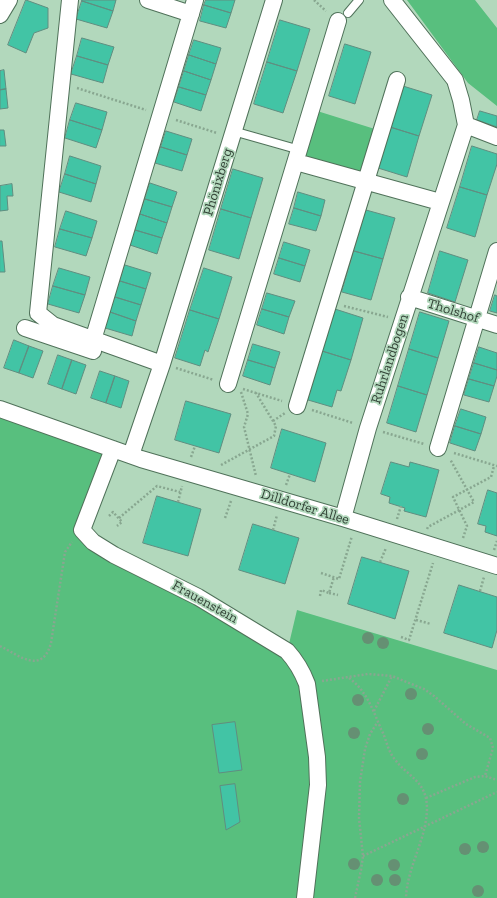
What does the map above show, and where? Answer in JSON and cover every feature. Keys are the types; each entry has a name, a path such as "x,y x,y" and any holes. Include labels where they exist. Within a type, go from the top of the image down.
{"street":[{"path":"0,15 10,0"},
{"path":"70,0 38,313 53,325 93,340 161,369"},
{"path":"93,340 193,7 148,0"},
{"name":"Phönixberg","path":"131,455 161,369 274,0"},
{"name":"Ruhrlandbogen","path":"349,520 368,428 466,125 455,80 392,0"},
{"path":"228,384 298,156 343,17"},
{"path":"297,406 397,80"},
{"path":"466,125 497,137"},
{"path":"298,156 366,182 440,202"},
{"path":"442,449 497,251"},
{"name":"Tholshof","path":"409,298 497,325"},
{"path":"25,328 161,369"},
{"path":"0,409 113,449 82,530"},
{"name":"Dilldorfer Allee","path":"113,449 497,566"},
{"name":"Frauenstein","path":"82,530 93,542 198,597 268,639 287,651 298,663 307,684 317,757 318,785 305,898"}],"lane":[{"path":"343,17 359,0"},
{"path":"233,131 298,156"}],"path":[{"path":"328,302 402,320"},
{"path":"161,369 228,384"},
{"path":"253,491 256,477 244,427 248,414 240,388 496,466 491,477 453,497 467,526 458,554"},
{"path":"210,479 216,467 274,436 276,426 256,393"},
{"path":"420,542 428,527 474,502 442,449"},
{"path":"119,518 156,486 180,492"},
{"path":"225,518 229,508"},
{"path":"108,516 113,512 119,518 122,522 116,526"},
{"path":"321,573 339,579 349,520"},
{"path":"0,646 30,661 38,661 43,659 46,655 51,643 65,552 82,530"},
{"path":"401,637 409,640 438,547"},
{"path":"329,593 334,578"},
{"path":"320,596 321,590 338,595"},
{"path":"416,620 431,624"},
{"path":"328,680 368,674 392,676 414,684 434,696 466,724 490,738 493,748 485,776"},
{"path":"374,711 392,676"},
{"path":"349,678 365,696 374,711 389,752 400,766 418,782 425,792 427,810 425,827 406,885 406,898"},
{"path":"355,898 363,856 360,818 360,782 365,749 370,734 378,723"},
{"path":"426,798 475,777 485,776 497,780"},
{"path":"363,856 497,792"}],"green space":[{"path":"407,0 475,0 497,28 497,106 468,83"},
{"path":"314,110 378,130 363,179 299,159"},
{"path":"0,411 111,449 80,530 296,665 313,758 301,898 0,898"},
{"path":"297,610 497,670 497,898 307,898 314,713 288,648"}],"building":[{"path":"26,0 48,8 48,28 34,33 26,53 8,45"},
{"path":"82,0 116,0 113,11"},
{"path":"206,0 235,0 231,13 204,5"},
{"path":"82,1 113,11 107,28 76,19"},
{"path":"204,5 231,13 226,28 200,21"},
{"path":"280,20 310,29 297,71 267,62"},
{"path":"82,38 114,47 108,65 77,56"},
{"path":"194,40 221,48 216,64 189,55"},
{"path":"345,44 371,52 355,104 329,96"},
{"path":"189,55 216,64 211,80 184,71"},
{"path":"77,56 108,65 103,83 71,74"},
{"path":"267,62 297,71 283,113 254,104"},
{"path":"4,70 6,89 0,90 0,71"},
{"path":"184,71 211,80 206,95 179,87"},
{"path":"403,86 432,95 419,136 390,127"},
{"path":"179,87 206,95 201,111 174,102"},
{"path":"6,89 8,108 0,109 0,90"},
{"path":"76,103 107,112 102,130 70,120"},
{"path":"480,111 497,116 497,127 477,120"},
{"path":"70,120 102,130 96,148 65,138"},
{"path":"390,127 419,136 407,177 378,168"},
{"path":"0,130 4,130 6,146 0,146"},
{"path":"166,131 192,139 187,155 161,147"},
{"path":"472,146 497,154 497,164 487,195 460,187"},
{"path":"161,147 187,155 182,171 155,163"},
{"path":"70,156 101,166 96,184 65,174"},
{"path":"233,169 263,178 251,218 221,209"},
{"path":"65,174 96,184 91,202 59,192"},
{"path":"150,183 177,192 172,207 145,199"},
{"path":"12,184 13,196 7,196 8,210 0,211 0,186"},
{"path":"460,187 487,195 475,237 447,228"},
{"path":"298,192 325,200 321,216 294,208"},
{"path":"145,199 172,207 167,223 140,214"},
{"path":"294,208 321,216 316,231 289,224"},
{"path":"221,209 251,218 239,259 209,250"},
{"path":"366,210 395,218 383,259 354,251"},
{"path":"66,211 97,221 92,238 60,229"},
{"path":"140,214 167,223 162,238 135,230"},
{"path":"60,229 92,238 86,256 55,247"},
{"path":"135,230 162,238 157,254 130,245"},
{"path":"0,241 2,241 5,272 0,272"},
{"path":"284,242 310,250 305,266 279,258"},
{"path":"354,251 383,259 371,300 342,292"},
{"path":"440,251 468,260 455,302 428,293"},
{"path":"279,258 305,266 300,282 274,274"},
{"path":"125,265 151,273 146,289 120,281"},
{"path":"59,268 90,277 85,295 53,286"},
{"path":"204,268 232,277 219,319 190,310"},
{"path":"120,281 146,289 141,305 115,297"},
{"path":"53,286 85,295 79,313 48,304"},
{"path":"267,293 295,301 289,317 262,309"},
{"path":"495,295 497,296 497,313 490,311"},
{"path":"115,297 141,305 136,321 110,312"},
{"path":"262,309 289,317 284,334 257,325"},
{"path":"335,309 363,318 351,360 322,351"},
{"path":"190,310 219,319 208,352 205,350 200,366 175,358"},
{"path":"110,312 136,321 132,336 105,328"},
{"path":"420,312 449,321 438,358 409,349"},
{"path":"14,340 29,346 19,373 4,368"},
{"path":"253,344 280,352 275,368 248,360"},
{"path":"29,346 43,351 33,378 19,373"},
{"path":"479,347 497,353 497,370 474,363"},
{"path":"409,349 438,358 427,395 398,386"},
{"path":"322,351 351,360 341,391 337,390 332,407 308,400"},
{"path":"58,355 72,360 62,389 48,384"},
{"path":"72,360 86,365 76,394 62,389"},
{"path":"248,360 275,368 270,385 243,376"},
{"path":"474,363 497,370 494,386 469,379"},
{"path":"100,371 115,376 106,403 91,398"},
{"path":"115,376 129,381 121,408 106,403"},
{"path":"469,379 494,386 489,402 464,395"},
{"path":"398,386 427,395 416,432 387,423"},
{"path":"186,401 231,414 219,453 175,440"},
{"path":"461,409 486,417 481,434 455,426"},
{"path":"455,426 481,434 475,451 450,443"},
{"path":"282,429 326,443 315,482 271,468"},
{"path":"391,462 409,467 410,462 439,470 426,517 404,511 405,508 389,503 390,497 381,494"},
{"path":"488,490 497,493 497,536 485,532 486,526 478,524"},
{"path":"157,496 201,509 188,556 143,543"},
{"path":"253,524 299,538 285,584 239,570"},
{"path":"362,557 409,571 395,619 348,604"},
{"path":"459,585 497,597 497,630 492,648 444,633"},
{"path":"235,722 242,770 219,773 212,725"},
{"path":"235,784 240,822 226,830 220,786"}]}
